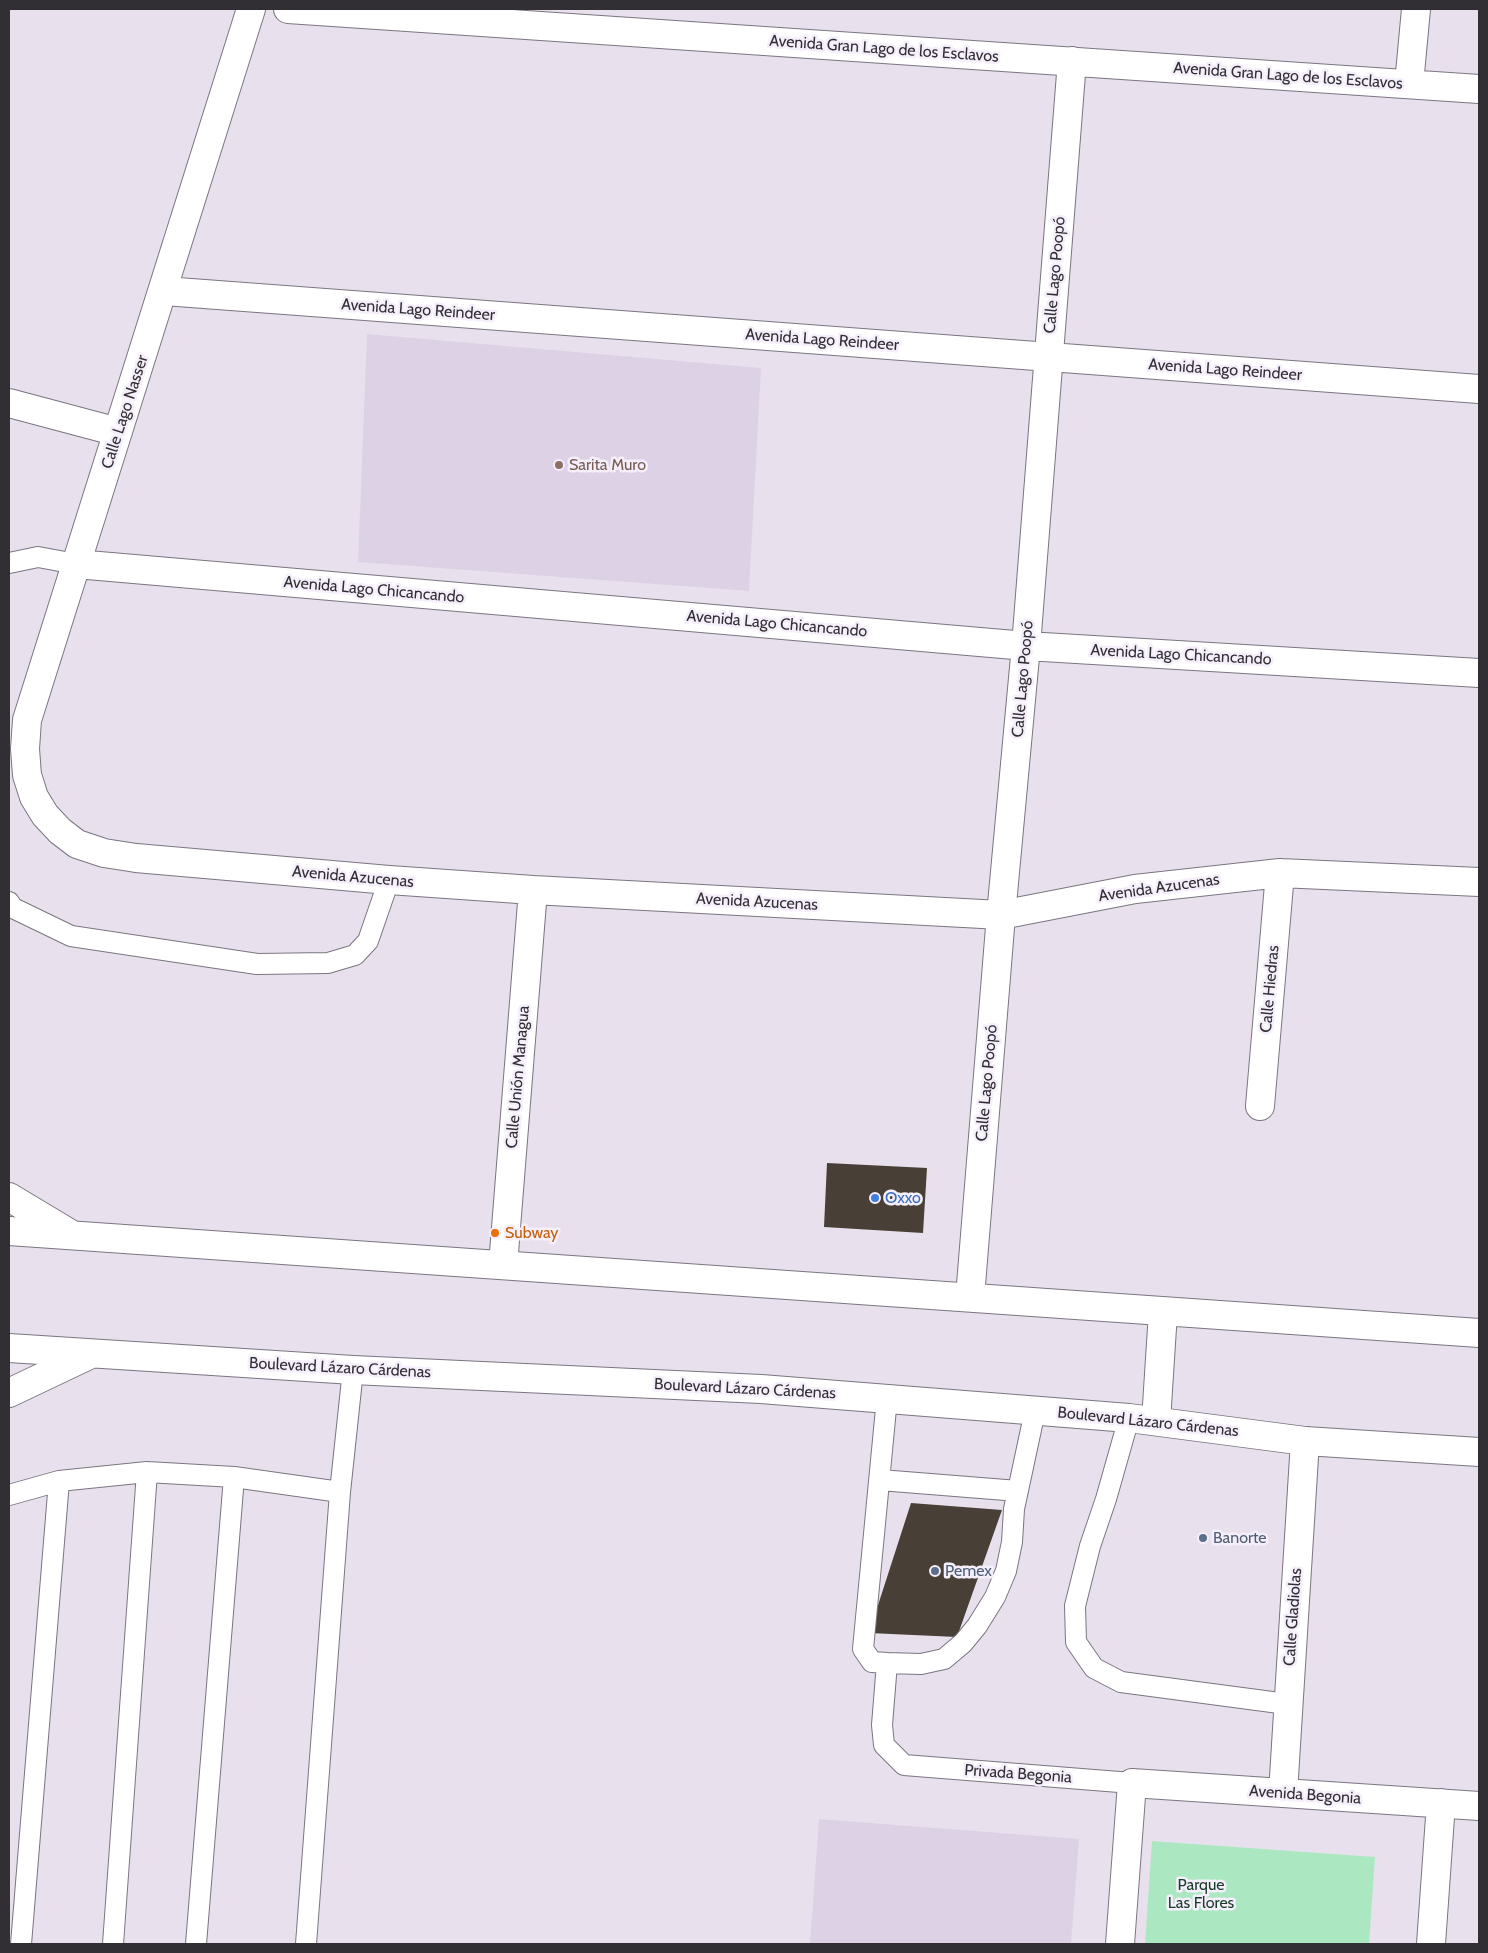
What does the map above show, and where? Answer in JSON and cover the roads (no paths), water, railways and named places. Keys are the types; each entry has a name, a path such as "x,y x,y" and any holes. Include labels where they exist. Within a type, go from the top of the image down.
{"main road":[{"name":"Calle Lago Nasser","path":"45,815 34,797 28,775 26,749 28,720 252,9"},
{"name":"Avenida Gran Lago de los Esclavos","path":"288,9 1479,89"},
{"path":"1409,84 1416,9"},
{"name":"Calle Lago Poopó","path":"970,1296 1000,915 1026,646 1072,61"},
{"name":"Avenida Lago Reindeer","path":"164,292 1479,389"},
{"path":"9,404 118,432"},
{"name":"Avenida Lago Chicancando","path":"76,564 1026,646 1479,673"},
{"name":"Avenida Azucenas","path":"45,815 60,832 77,844 104,852 136,858 389,880 533,890 1000,915 1135,889 1280,873 1479,882"},
{"name":"Calle Hiedras","path":"1260,1106 1280,873"},
{"name":"Calle Unión Managua","path":"503,1265 533,890"},
{"path":"9,1197 72,1235"},
{"path":"9,1231 970,1296 1163,1312 1479,1333"},
{"path":"1156,1421 1163,1312"},
{"name":"Boulevard Lázaro Cárdenas","path":"9,1348 353,1370 761,1388 1129,1418 1305,1441 1479,1452"},
{"path":"9,1393 91,1354"},
{"name":"Calle Gladiolas","path":"1282,1793 1305,1441"},
{"path":"1120,1944 1132,1783"},
{"name":"Avenida Begonia","path":"1132,1783 1479,1806"},
{"path":"1431,1944 1441,1803"}],"lane":[{"path":"9,563 38,557 76,564"},
{"path":"9,902 13,908 71,936 257,964 328,963 356,955 368,941 389,880"},
{"path":"306,1944 340,1492 353,1370"},
{"path":"887,1398 863,1649 872,1662 922,1664 944,1659 963,1644 977,1626 995,1598 1006,1571 1012,1542 1014,1509 1035,1410"},
{"path":"1129,1418 1090,1546 1075,1606 1076,1642 1094,1668 1121,1682 1287,1704"},
{"path":"9,1495 59,1481 147,1472 234,1477 340,1492"},
{"path":"113,1944 147,1472"},
{"path":"196,1944 234,1477"},
{"path":"880,1480 1018,1491"},
{"path":"21,1944 59,1481"},
{"name":"Privada Begonia","path":"887,1663 882,1725 884,1745 904,1765 1132,1783"}],"place":[{"name":"Sarita Muro","path":"559,465"},
{"name":"Oxxo","path":"875,1198"},
{"name":"Subway","path":"495,1233"},
{"name":"Banorte","path":"1203,1538"},
{"name":"Pemex","path":"935,1571"}],"park label":[{"name":"Parque Las Flores","path":"1201,1894"}]}
